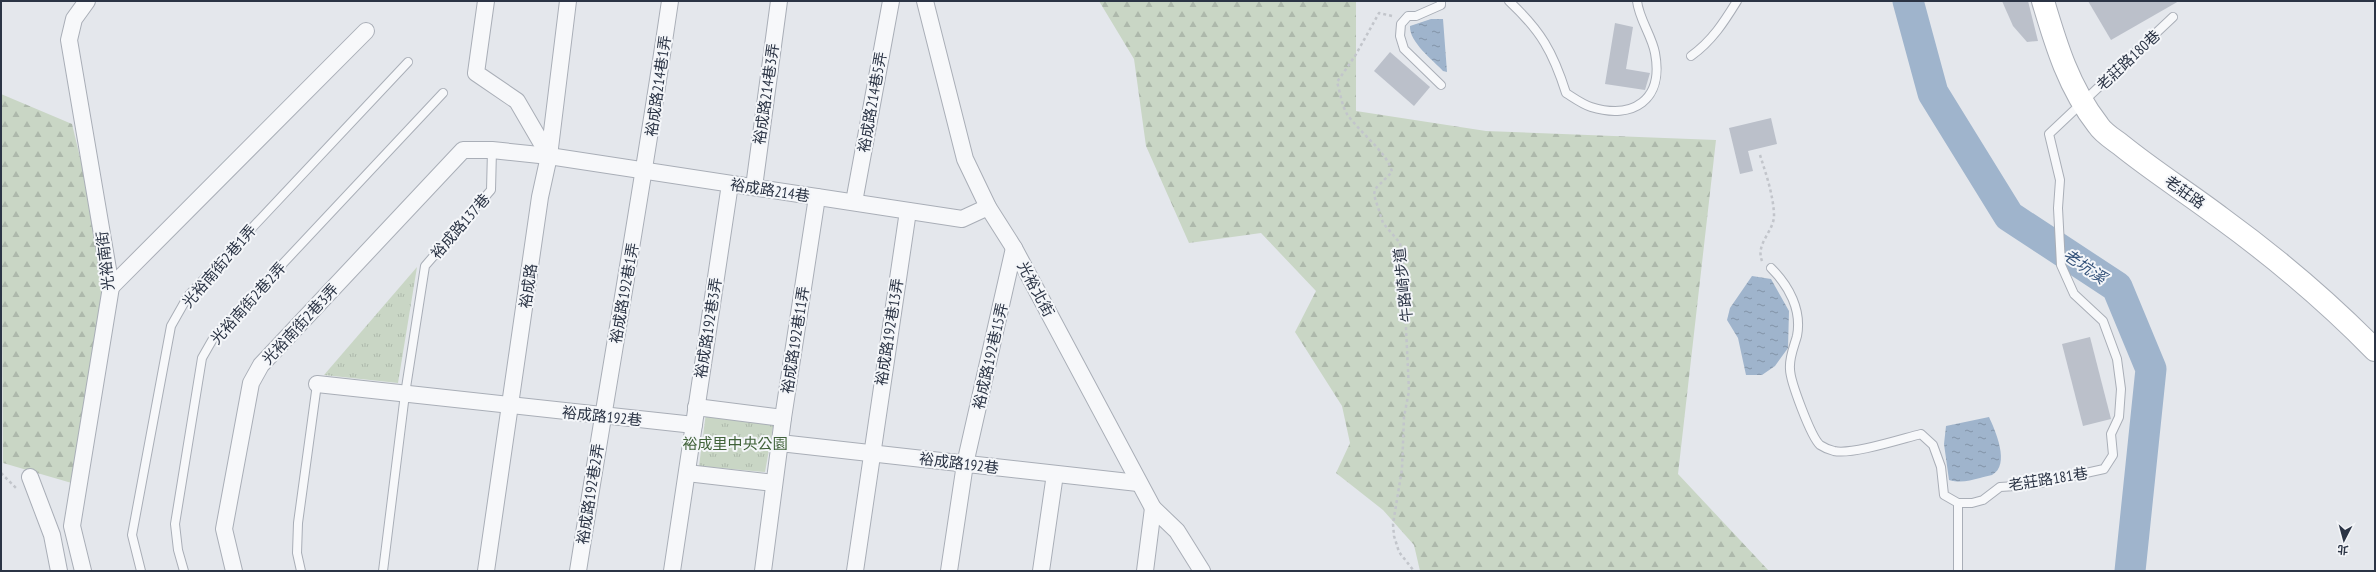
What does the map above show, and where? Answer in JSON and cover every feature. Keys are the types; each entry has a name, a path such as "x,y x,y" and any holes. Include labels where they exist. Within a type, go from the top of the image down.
{"street":[{"name":"光裕南街","path":"83,571 72,526 111,287 69,40 74,19 87,1"},
{"path":"486,1 476,73 517,101 549,156"},
{"name":"裕成路","path":"486,571 540,197 549,156 568,1"},
{"name":"裕成路214巷1弄","path":"645,171 670,1"},
{"name":"裕成路214巷3弄","path":"754,187 779,1"},
{"name":"裕成路214巷5弄","path":"854,202 891,1"},
{"name":"光裕北街","path":"925,1 965,159 988,207 1014,248 1138,483 1153,508 1177,531 1202,571"},
{"name":"老莊路","path":"2043,1 2056,48 2082,102 2098,127 2134,156 2222,218 2283,266 2344,318 2375,350"},
{"path":"111,287 366,31"},
{"name":"光裕南街2巷3弄","path":"234,571 224,529 251,383 261,365 463,150 492,150 549,156"},
{"name":"裕成路214巷","path":"549,156 962,219 988,207"},
{"name":"裕成路192巷1弄","path":"602,416 645,171"},
{"name":"裕成路192巷3弄","path":"672,571 730,184"},
{"name":"裕成路192巷11弄","path":"763,571 782,418 817,197"},
{"name":"裕成路192巷13弄","path":"855,571 871,453 908,211"},
{"name":"裕成路192巷15弄","path":"949,571 965,464 1014,248"},
{"path":"317,384 511,405"},
{"name":"裕成路192巷","path":"511,405 694,425"},
{"path":"696,407 782,418"},
{"name":"裕成路192巷2弄","path":"578,571 602,416"},
{"name":"裕成路192巷","path":"780,443 1138,483"},
{"path":"687,473 774,483"},
{"path":"1041,571 1055,474"},
{"path":"30,477 52,535 58,571"},
{"path":"1145,571 1153,508"}],"lane":[{"path":"1441,1 1441,5 1416,16 1408,16 1400,24 1400,36 1404,49 1441,85"},
{"path":"1509,1 1537,32 1554,56 1566,93 1590,107 1611,111 1638,107 1653,92 1656,72 1655,53 1637,1"},
{"path":"1692,56 1704,47 1722,26 1737,1"},
{"name":"老莊路180巷","path":"2082,102 2173,17"},
{"name":"光裕南街2巷1弄","path":"141,571 132,535 171,326 188,296 408,62"},
{"name":"光裕南街2巷2弄","path":"184,571 178,550 175,524 202,358 214,338 443,92"},
{"name":"老莊路181巷","path":"1958,502 1972,504 1983,500 2000,487 2030,485 2104,469 2113,455 2111,434 2119,417 2121,389 2117,359 2103,321 2074,294 2061,265 2059,230 2060,180 2049,134 2082,102"},
{"name":"裕成路137巷","path":"383,571 404,394 425,266 491,190 492,150"},
{"path":"1771,268 1783,279 1794,301 1797,336 1791,354 1789,370 1809,430 1820,445 1835,452 1856,450 1921,434 1933,445 1941,467 1944,494 1958,502 1958,571"},
{"path":"301,571 297,553 298,523 317,384"}],"path":[{"name":"牛路崎步道","path":"1403,21 1378,13 1355,56 1336,82 1346,113 1365,137 1390,163 1392,172 1375,189 1374,196 1383,223 1400,243 1403,265 1409,391 1404,417 1402,469 1392,524 1399,552 1414,571"},
{"path":"1760,155 1768,181 1774,215 1771,228 1761,247 1761,259 1764,265 1771,268"}],"green space":[{"path":"1099,1 1356,1 1356,111 1486,131 1716,140 1678,474 1769,571 1420,571 1414,545 1383,510 1336,473 1350,443 1342,406 1295,332 1316,291 1261,233 1189,243 1146,146 1134,59"},
{"path":"1,94 72,124 113,295 75,484 3,463"},
{"path":"417,267 398,383 324,375"},
{"name":"裕成里中央公園","path":"706,413 774,422 765,472 699,466"}],"water":[{"path":"1431,19 1443,19 1447,72 1443,71 1422,50 1413,38 1411,32 1410,26"},
{"path":"1752,276 1771,279 1789,311 1788,348 1775,366 1762,375 1746,375 1738,338 1727,320 1730,308"},
{"path":"1989,417 1998,438 2000,447 2001,456 1998,470 1992,475 1972,480 1949,480 1944,444 1946,426"}],"building":[{"path":"2002,1 2028,1 2038,41 2027,42 2013,26"},
{"path":"2088,1 2179,1 2111,40"},
{"path":"1615,23 1633,27 1626,69 1650,73 1645,90 1605,84"},
{"path":"1390,52 1430,87 1414,106 1374,71"},
{"path":"1771,118 1777,144 1748,151 1753,171 1740,174 1729,128"},
{"path":"2090,337 2111,419 2083,426 2062,344"}],"waterway":[{"name":"老坑溪","path":"1908,1 1933,93 2009,216 2117,287 2151,369 2130,571"}]}
